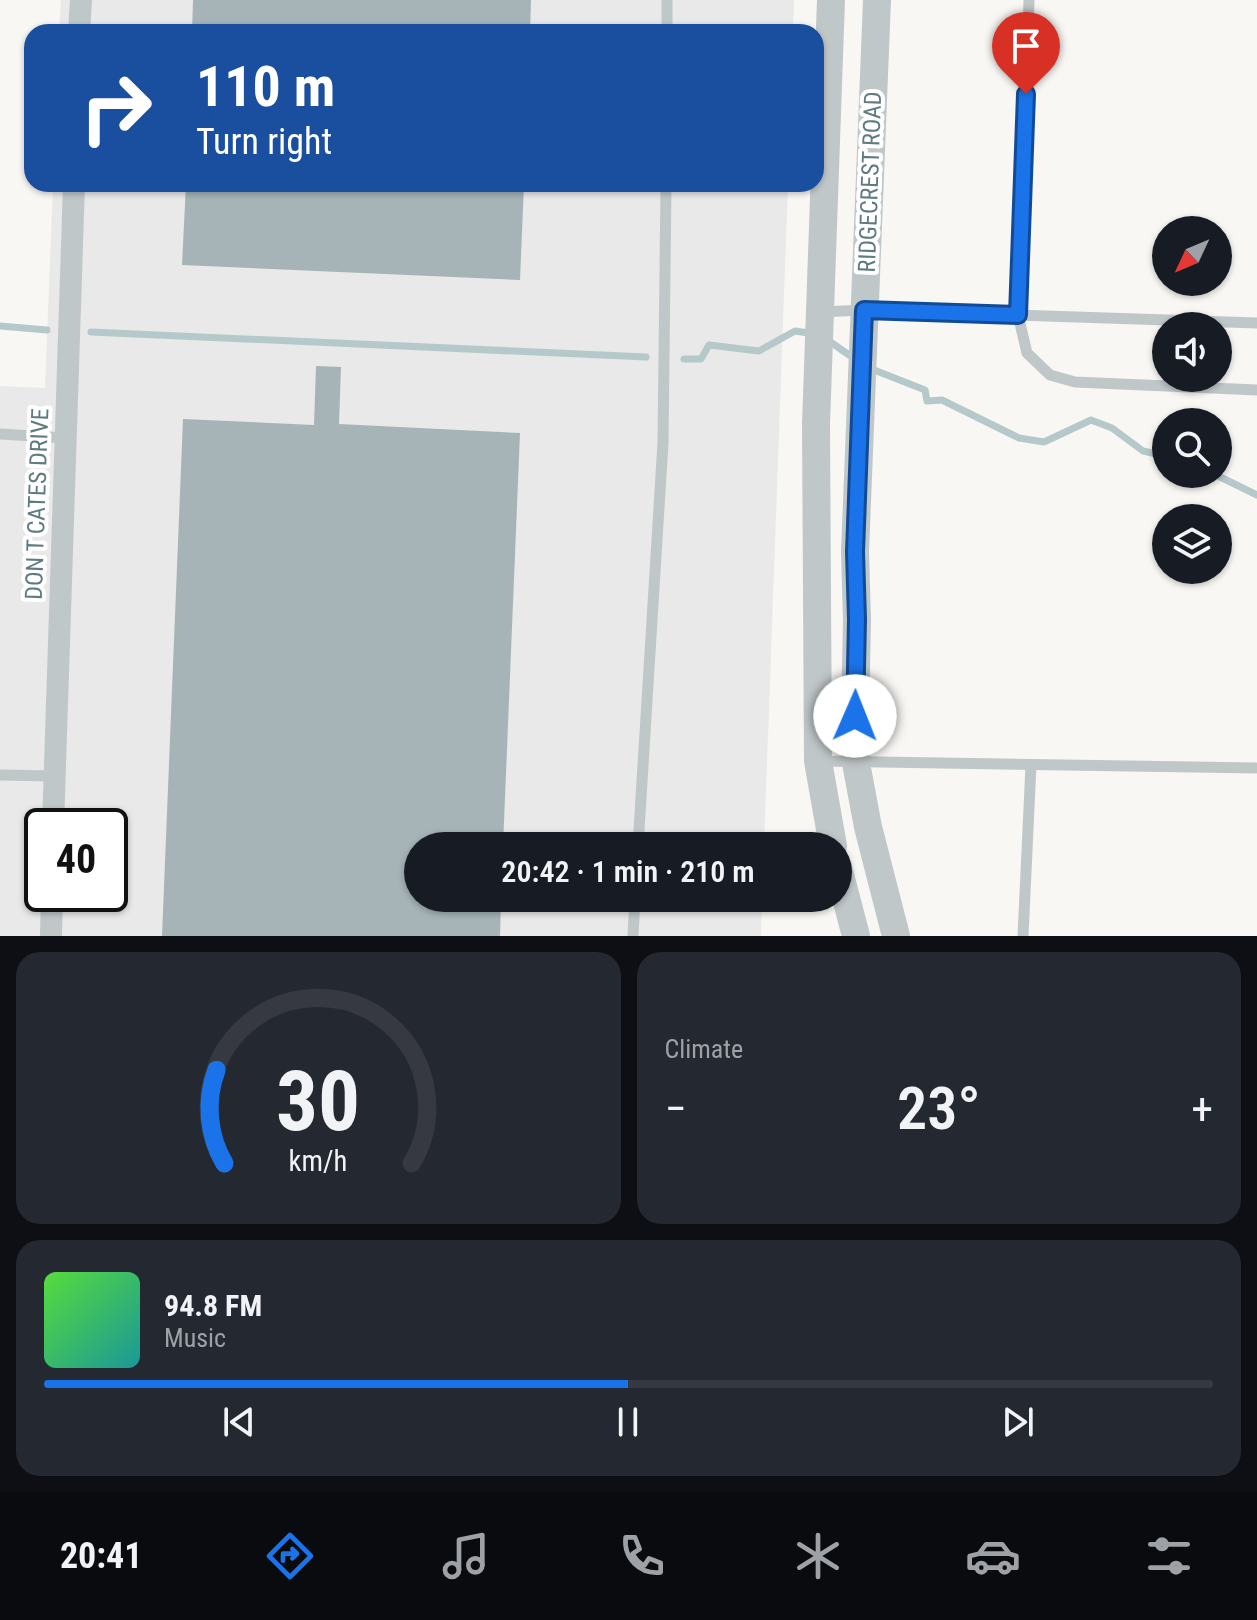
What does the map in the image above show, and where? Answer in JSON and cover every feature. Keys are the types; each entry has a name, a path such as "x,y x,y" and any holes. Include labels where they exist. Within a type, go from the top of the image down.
{"street":[{"path":"80,24 81,0"},
{"name":"RIDGECREST ROAD","path":"831,0 817,398 818,761 831,832"},
{"name":"RIDGECREST ROAD","path":"877,0 855,552 855,716 856,763 868,827 896,936"},
{"name":"DON T CATES DRIVE","path":"53,808 74,192"},
{"path":"51,936 52,912"},
{"path":"850,912 856,936"}],"lane":[{"path":"667,0 667,24"},
{"path":"1029,0 1018,315 1027,353 1050,375 1075,382 1257,390"},
{"path":"639,832 663,443 666,192"},
{"path":"820,318 864,310 1257,323"},
{"path":"0,434 66,438"},
{"path":"818,761 1257,768"},
{"path":"1023,936 1031,765"},
{"path":"0,775 54,776"},
{"path":"633,936 634,912"}],"shaded area":[{"path":"61,0 794,0 793,24 60,24"},
{"path":"53,192 788,192 765,832 404,832 404,912 762,912 761,936 0,936 0,386 45,388"}],"building":[{"path":"193,0 531,0 530,24 192,24"},
{"path":"186,192 524,192 520,280 182,265"},
{"path":"316,366 341,367 339,424 520,433 504,832 404,832 404,912 501,912 500,936 162,936 183,419 314,425"}],"waterway":[{"path":"0,326 47,330"},
{"path":"684,359 701,359 709,345 759,351 795,331 815,334"},
{"path":"91,332 646,357"},
{"path":"826,339 855,359"},
{"path":"869,368 925,390 927,401 942,400 1019,438 1044,442 1091,420 1112,428 1143,451 1152,453"},
{"path":"1232,483 1257,495"}],"route":[{"path":"855,716 855,552 864,310 1018,315 1026,94"}]}
